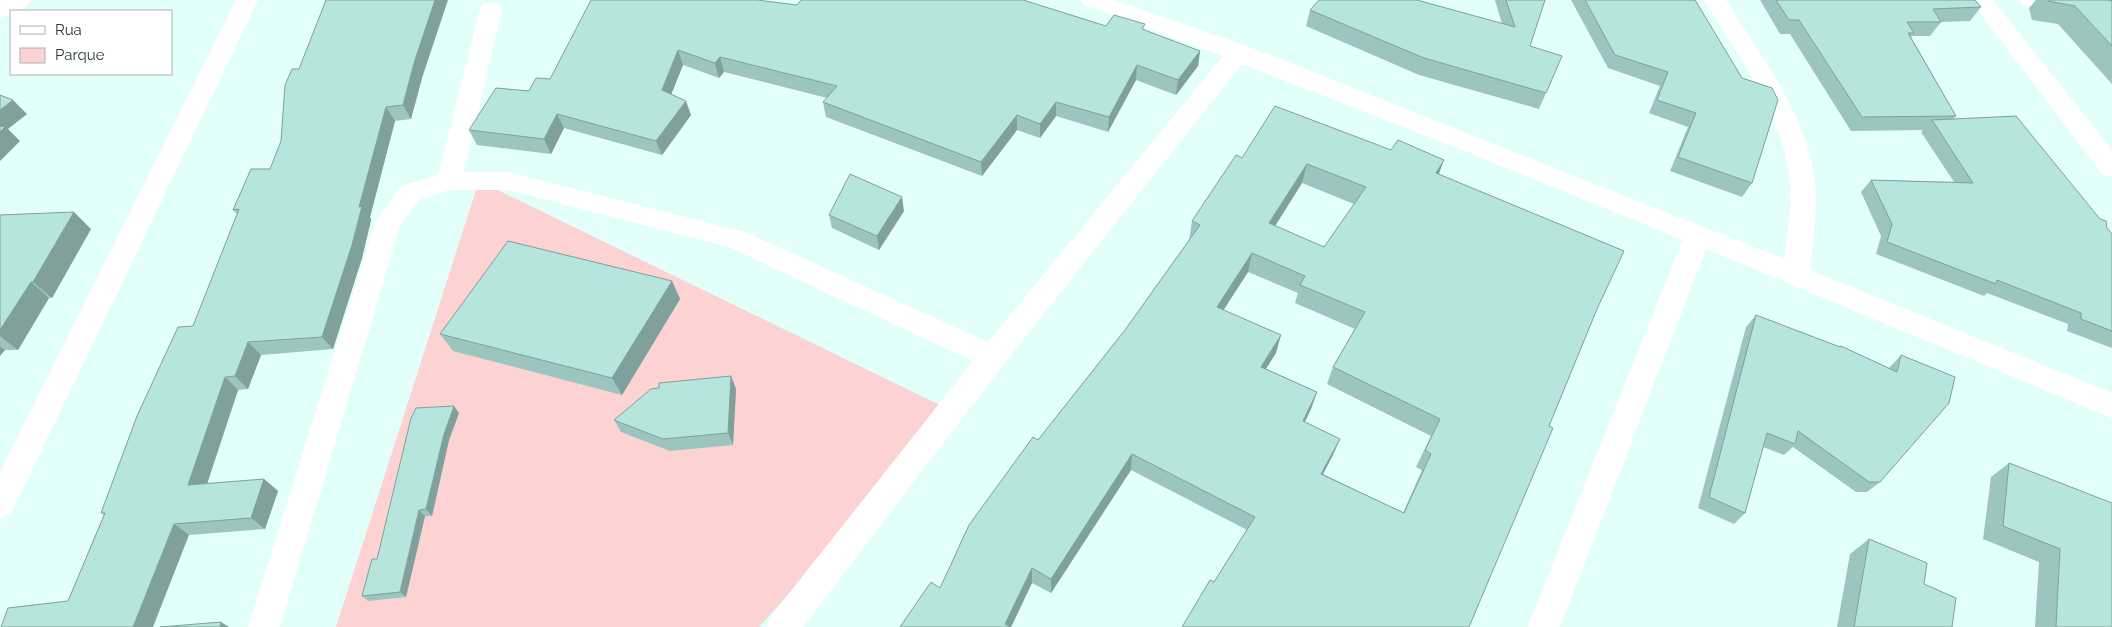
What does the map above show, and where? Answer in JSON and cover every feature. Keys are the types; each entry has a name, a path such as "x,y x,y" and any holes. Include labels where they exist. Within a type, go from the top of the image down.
{"street":[{"path":"0,11 21,0"},
{"path":"0,504 247,0"},
{"path":"1092,0 1239,52 1698,236 2112,406"},
{"path":"1715,0 1783,115 1797,151 1803,184 1796,277"},
{"path":"1982,0 2112,168"},
{"path":"2031,0 2112,13"},
{"path":"449,181 491,9"},
{"path":"783,627 993,357 1239,52"},
{"path":"264,627 389,220 410,193 449,181 508,181 736,239 993,357"},
{"path":"1544,627 1698,236"}],"green space":[{"path":"479,181 952,411 759,627 336,627"}],"building":[{"path":"326,0 435,0 414,63 403,105 386,107 359,207 362,206 352,245 322,337 248,342 235,376 225,377 188,485 264,479 251,518 174,524 133,627 1,627 8,608 68,601 105,513 101,513 137,416 178,327 193,326 239,209 233,210 251,169 270,169 281,141 285,85 292,69 299,69"},
{"path":"591,0 757,0 797,5 801,0 1023,0 1106,26 1114,15 1145,24 1142,29 1200,51 1178,80 1137,65 1109,117 1056,102 1040,124 1017,115 981,162 823,102 837,86 720,57 715,63 678,50 662,90 686,101 656,141 557,114 544,139 469,130 496,88 529,91 536,78 550,79"},
{"path":"1319,0 1417,0 1515,27 1506,0 1545,0 1530,46 1562,56 1546,93 1424,58 1310,10"},
{"path":"1585,0 1695,0 1742,78 1772,88 1778,100 1752,183 1678,157 1696,113 1657,100 1668,72 1615,55"},
{"path":"1776,0 1975,0 1981,7 1933,9 1941,22 1907,22 1914,33 1908,33 1956,116 1862,117 1799,20 1789,20"},
{"path":"2048,0 2112,1 2112,46 2075,6"},
{"path":"0,95 13,100 0,110"},
{"path":"1275,106 1391,150 1398,140 1444,160 1436,173 1624,251 1597,309 1549,426 1553,428 1469,627 1182,627 1210,580 1214,582 1255,517 1132,454 1051,579 1032,568 1005,624 1010,627 900,627 931,582 940,588 969,525 1033,437 1038,440 1125,330 1200,225 1192,221 1236,155 1242,158","holes":["1307,164 1366,187 1324,247 1269,223","1252,253 1305,276 1300,285 1365,312 1333,367 1440,419 1425,450 1431,454 1404,513 1321,474 1340,439 1303,421 1317,392 1261,367 1281,335 1217,307"]},
{"path":"2016,116 2100,219 2106,221 2107,228 2112,234 2112,331 2081,319 2081,313 1997,280 1996,284 1887,242 1892,224 1871,180 1973,183 1932,120"},
{"path":"850,174 902,197 877,236 829,215"},
{"path":"74,212 33,282 31,282 0,330 0,215"},
{"path":"508,241 672,281 612,378 440,334"},
{"path":"1756,315 1841,346 1897,372 1901,355 1955,377 1949,403 1880,482 1869,482 1798,431 1795,444 1767,433 1745,513 1709,497"},
{"path":"731,376 728,433 663,439 614,420 651,389 659,388 659,383"},
{"path":"454,406 444,434 426,509 419,510 400,592 362,596 372,559 377,559 411,418 416,408"},
{"path":"2009,463 2112,503 2112,627 2056,627 2060,549 2003,526"},
{"path":"1869,539 1927,563 1924,584 1956,598 1952,627 1854,627"},
{"path":"221,622 220,627 160,627"}]}
